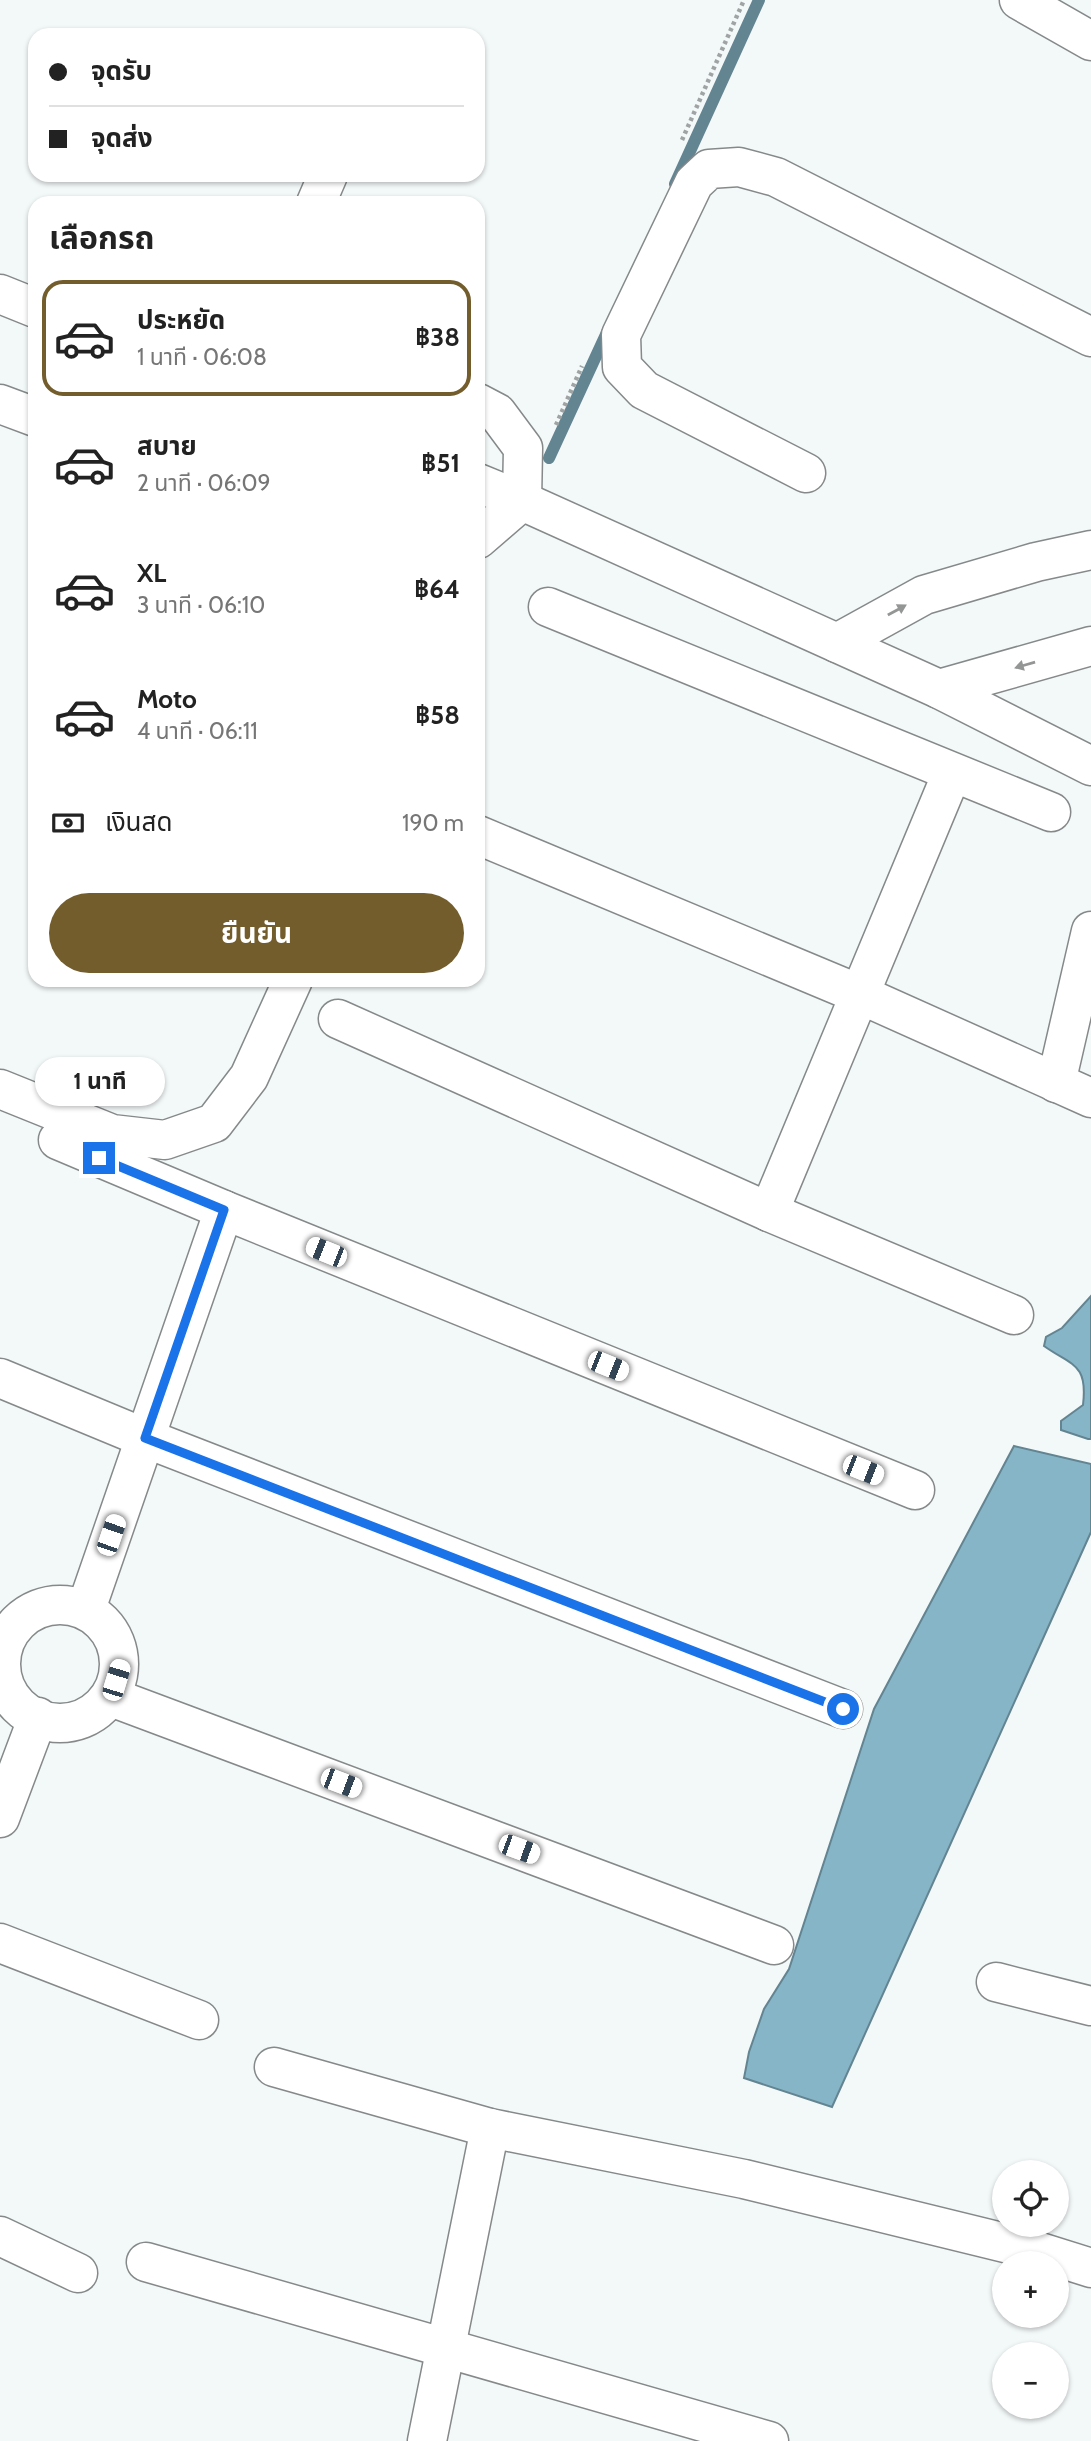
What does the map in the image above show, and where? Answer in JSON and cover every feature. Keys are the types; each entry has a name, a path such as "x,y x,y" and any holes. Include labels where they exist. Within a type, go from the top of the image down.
{"street":[{"path":"1019,0 1091,41"},
{"path":"806,473 643,390 622,367 621,335 694,183 709,169 739,167 776,177 1091,337"},
{"path":"0,294 28,305"},
{"path":"0,404 28,414"},
{"path":"485,407 497,413 523,448 522,500 485,533"},
{"path":"485,486 939,688 1091,766"},
{"path":"837,643 925,595 1036,562 1091,550"},
{"path":"548,607 1051,813"},
{"path":"939,688 1091,646"},
{"path":"769,1212 952,773"},
{"path":"485,838 859,994 1091,1098"},
{"path":"1056,1083 1091,931"},
{"path":"0,1089 112,1134 165,1140 214,1123 248,1077 290,987"},
{"path":"338,1019 769,1212 1014,1315"},
{"path":"0,1116 224,1210 915,1490"},
{"path":"86,1609 224,1210"},
{"path":"0,1378 145,1438 843,1709"},
{"path":"51,1604 86,1609 111,1632 121,1664 111,1697 85,1719 51,1723 20,1709 1,1680 1,1646 20,1618 51,1604"},
{"path":"111,1697 774,1945"},
{"path":"0,1818 38,1717"},
{"path":"0,1943 199,2020"},
{"path":"996,1982 1091,2006"},
{"path":"274,2067 489,2128 744,2179 1034,2250 1091,2268"},
{"path":"427,2441 489,2128"},
{"path":"0,2236 78,2273"},
{"path":"146,2262 769,2441"}],"water":[{"path":"1091,1296 1091,1439 1088,1439 1061,1430 1061,1421 1083,1405 1084,1391 1080,1373 1070,1362 1044,1346 1046,1337 1062,1328"},
{"path":"1014,1446 1091,1464 1091,1532 832,2107 744,2078 749,2052 764,2009 789,1969 874,1709"}],"waterway":[{"path":"675,184 759,0"},
{"path":"549,458 609,328"}],"route":[{"path":"99,1158 224,1210 145,1438 843,1709"}]}
